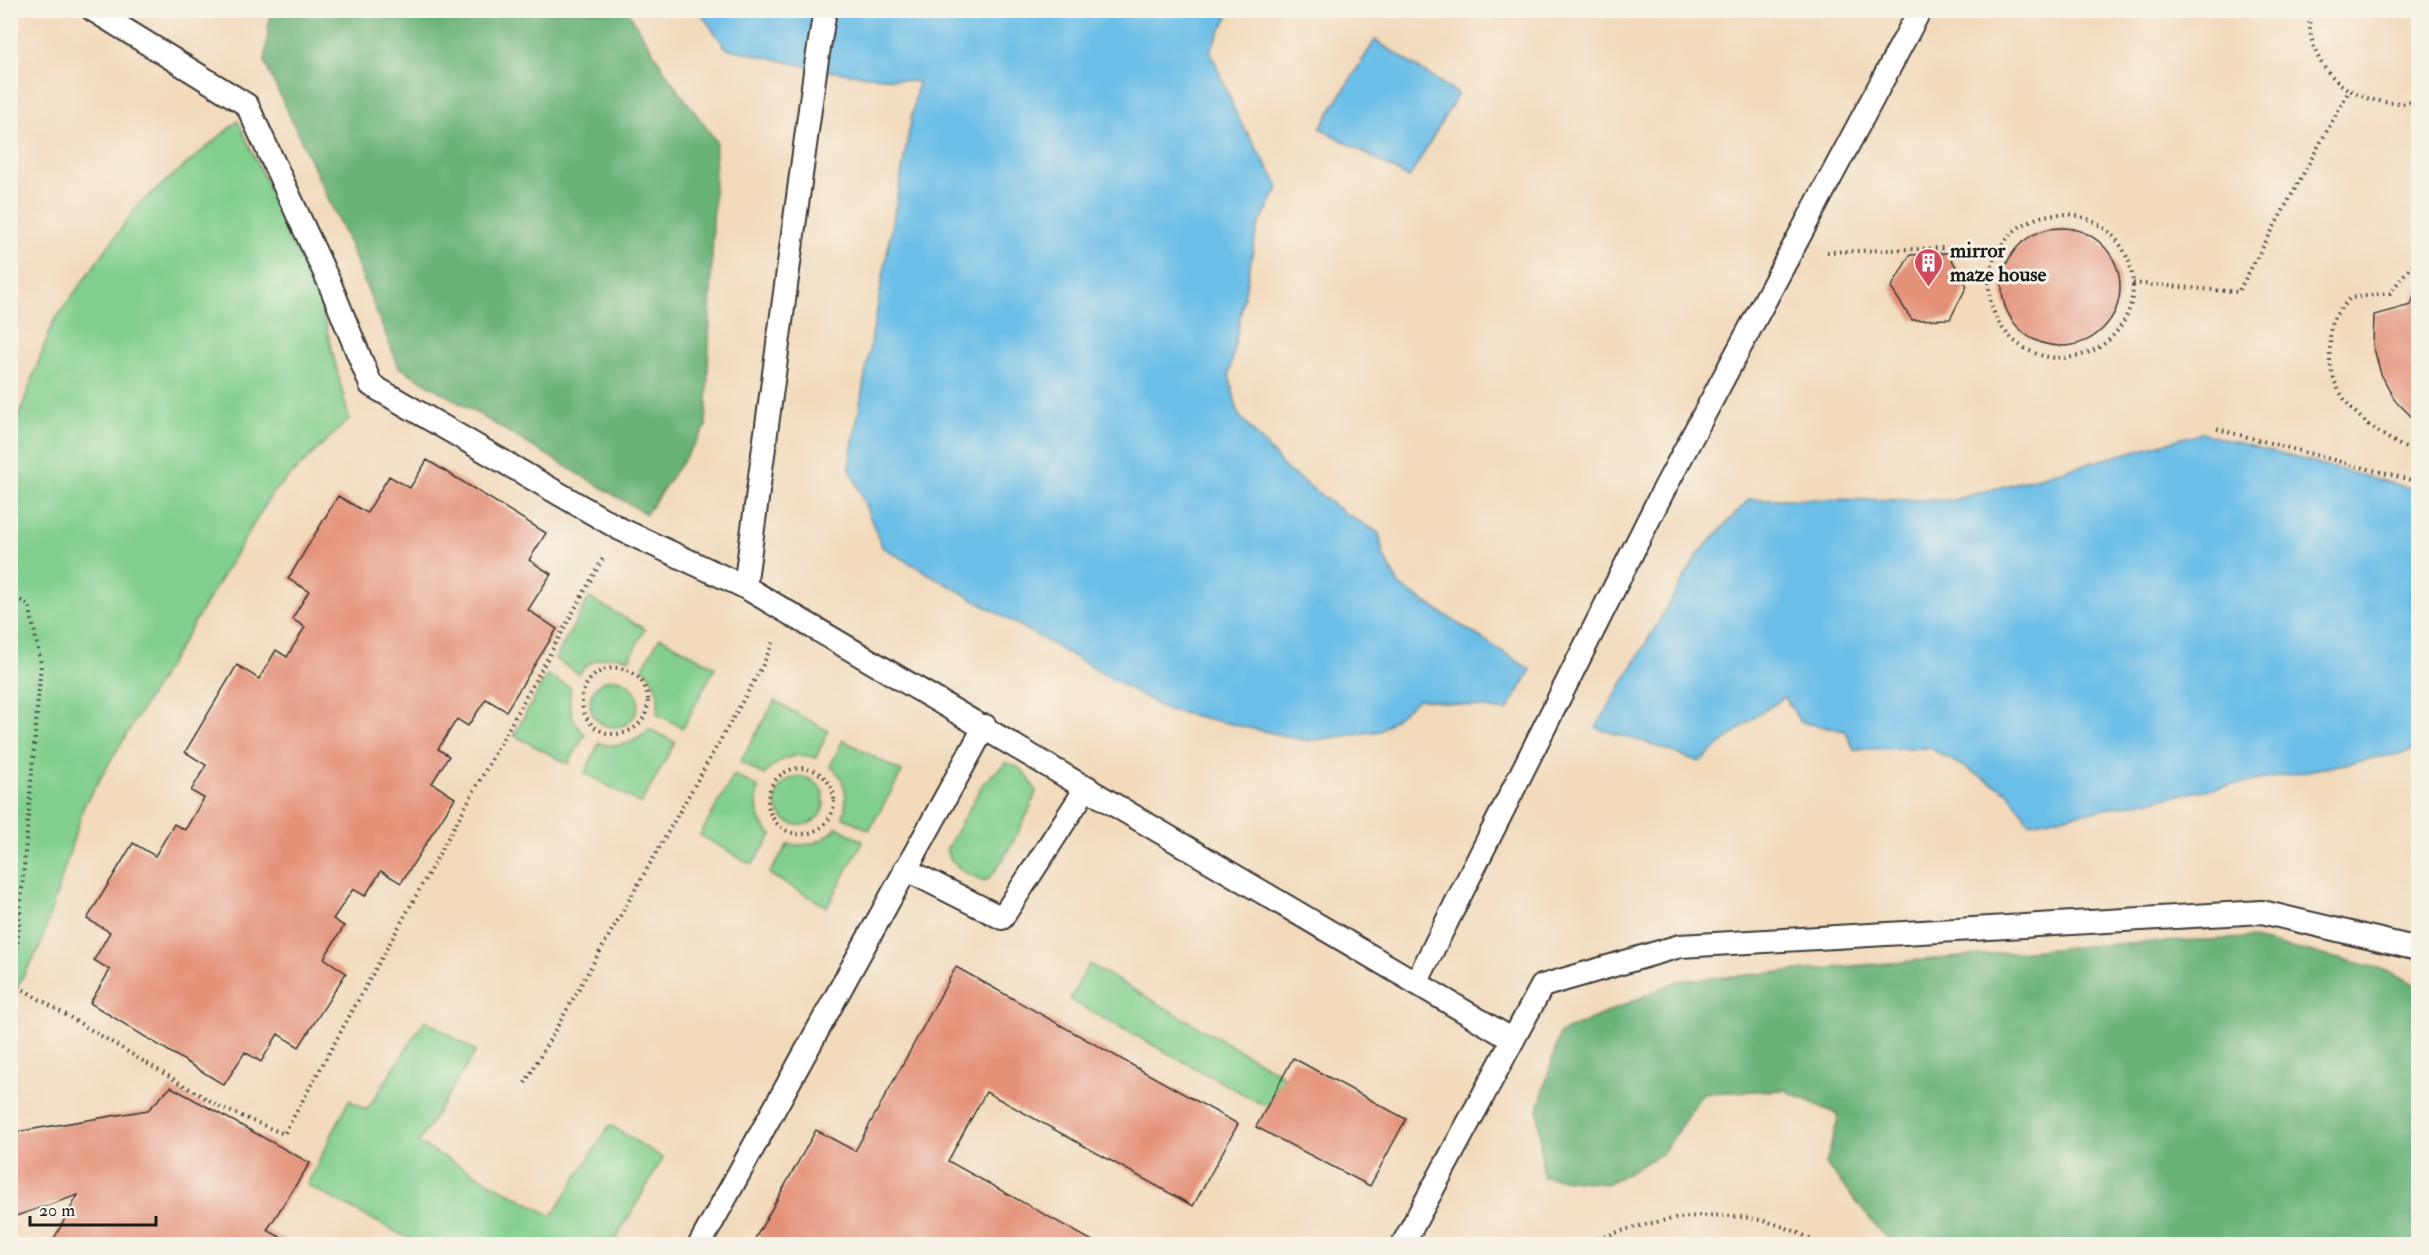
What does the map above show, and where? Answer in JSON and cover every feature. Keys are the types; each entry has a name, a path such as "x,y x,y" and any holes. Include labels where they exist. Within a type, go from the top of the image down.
{"lane":[{"path":"93,10 247,105 329,282 371,385 620,529 745,587 985,726 1513,1040"},
{"path":"745,587 814,72 825,10"},
{"path":"1416,983 1661,495 1920,10"},
{"path":"700,1245 904,869 985,726"},
{"path":"904,869 1002,918 1088,787"},
{"path":"1403,1245 1542,986 1680,946 2262,912 2418,949"}],"path":[{"path":"2310,10 2310,32 2315,50 2335,80 2349,91 2373,102 2399,105 2418,101"},
{"path":"2133,283 2238,292 2349,91"},
{"path":"2057,214 2080,216 2101,225 2118,241 2128,260 2133,283 2131,305 2121,326 2106,343 2087,354 2065,358 2042,356 2021,347 2004,331 1993,312 1989,289 1991,267 2001,246 2016,229 2035,218 2057,214"},
{"path":"1790,253 2001,246"},
{"path":"2418,262 2411,266 2390,293 2350,298 2332,322 2330,353 2335,387 2355,413 2393,442 2418,454"},
{"path":"2217,429 2418,482"},
{"path":"10,595 29,605 41,664 14,984 222,1108 284,1134 620,529"},
{"path":"525,1083 762,667 777,632"},
{"path":"611,668 626,670 633,673 644,685 648,707 636,727 622,734 607,734 600,732 588,722 582,707 582,692 585,684 596,673 611,668"},
{"path":"808,769 822,775 831,788 833,811 819,829 812,833 797,835 783,830 772,819 768,812 768,796 773,782 785,771 808,769"},
{"path":"1582,1245 1628,1228 1691,1215 1755,1218 1796,1231 1819,1245"}],"green space":[{"path":"270,11 628,11 669,78 716,141 706,427 646,514 399,367 347,239 265,63"},
{"path":"238,121 318,294 349,419 273,492 84,805 40,947 11,997 11,438 52,324 139,204"},
{"path":"589,598 645,629 629,659 601,658 589,664 579,674 555,659"},
{"path":"660,637 715,667 683,728 657,714 656,689 643,667"},
{"path":"547,675 571,688 572,713 585,735 568,764 514,735"},
{"path":"614,679 631,686 638,703 631,720 614,727 597,720 590,703 597,686"},
{"path":"775,701 828,731 816,758 801,755 787,758 764,775 740,762"},
{"path":"649,729 675,742 641,804 585,773 599,743 626,744"},
{"path":"843,740 902,772 869,830 843,817 846,803 845,789 840,776 830,766"},
{"path":"1006,763 1021,769 1036,791 1014,839 998,866 985,881 961,870 946,850 984,782"},
{"path":"734,775 758,787 758,813 763,825 772,835 752,865 700,835"},
{"path":"800,777 817,784 824,801 817,818 800,825 783,818 776,801 783,784"},
{"path":"837,827 863,841 827,907 769,874 788,844 815,843"},
{"path":"2249,938 2387,970 2418,986 2418,1244 1893,1244 1878,1229 1826,1164 1839,1115 1785,1090 1703,1093 1662,1154 1607,1184 1543,1177 1538,1109 1560,1033 1678,981 2111,944"},
{"path":"1089,964 1284,1076 1267,1107 1070,1000"},
{"path":"425,1020 476,1051 418,1143 552,1216 610,1125 663,1158 613,1244 419,1244 307,1185 349,1100 367,1110"}],"water":[{"path":"699,11 1231,11 1210,50 1237,116 1279,186 1257,229 1229,375 1238,414 1285,468 1346,514 1379,533 1383,555 1400,586 1531,670 1507,711 1419,699 1380,731 1307,741 1165,709 882,547 849,465 918,82 828,71 726,48"},
{"path":"1375,40 1458,94 1409,178 1320,128"},
{"path":"2201,433 2418,490 2418,752 2030,823 2008,792 1930,748 1854,749 1845,731 1800,722 1785,697 1752,719 1699,762 1648,743 1596,728 1699,553 1749,499 1953,500"}],"building":[{"path":"2061,228 2084,233 2103,245 2115,264 2120,287 2115,310 2103,329 2084,341 2061,346 2038,341 2019,329 2007,310 2002,287 2007,264 2019,245 2038,233"},
{"name":"mirror maze house","path":"1948,253 1967,286 1950,319 1912,320 1891,288 1910,255"},
{"path":"2418,286 2418,423 2395,400 2381,374 2373,345 2374,315 2411,305"},
{"path":"427,460 546,533 529,560 551,574 528,610 557,629 506,711 486,699 468,726 457,719 438,749 449,756 432,783 455,798 401,883 381,871 365,896 353,889 333,919 344,926 324,958 346,973 299,1047 278,1034 261,1062 245,1052 224,1085 90,1003 110,970 94,960 110,932 87,919 133,843 155,856 174,824 185,830 204,798 191,791 206,765 185,752 237,665 259,679 276,650 287,657 305,627 292,619 309,591 288,579 338,496 367,513 389,476 410,488"},
{"path":"956,967 1238,1124 1193,1206 986,1092 948,1161 1098,1244 752,1244 816,1130 855,1151"},
{"path":"1293,1058 1406,1119 1370,1186 1256,1127"},
{"path":"171,1087 310,1163 267,1230 293,1244 51,1244 78,1195 10,1218 10,1133 148,1110"}],"place":[{"name":"mirror maze house","path":"1929,288"}]}
